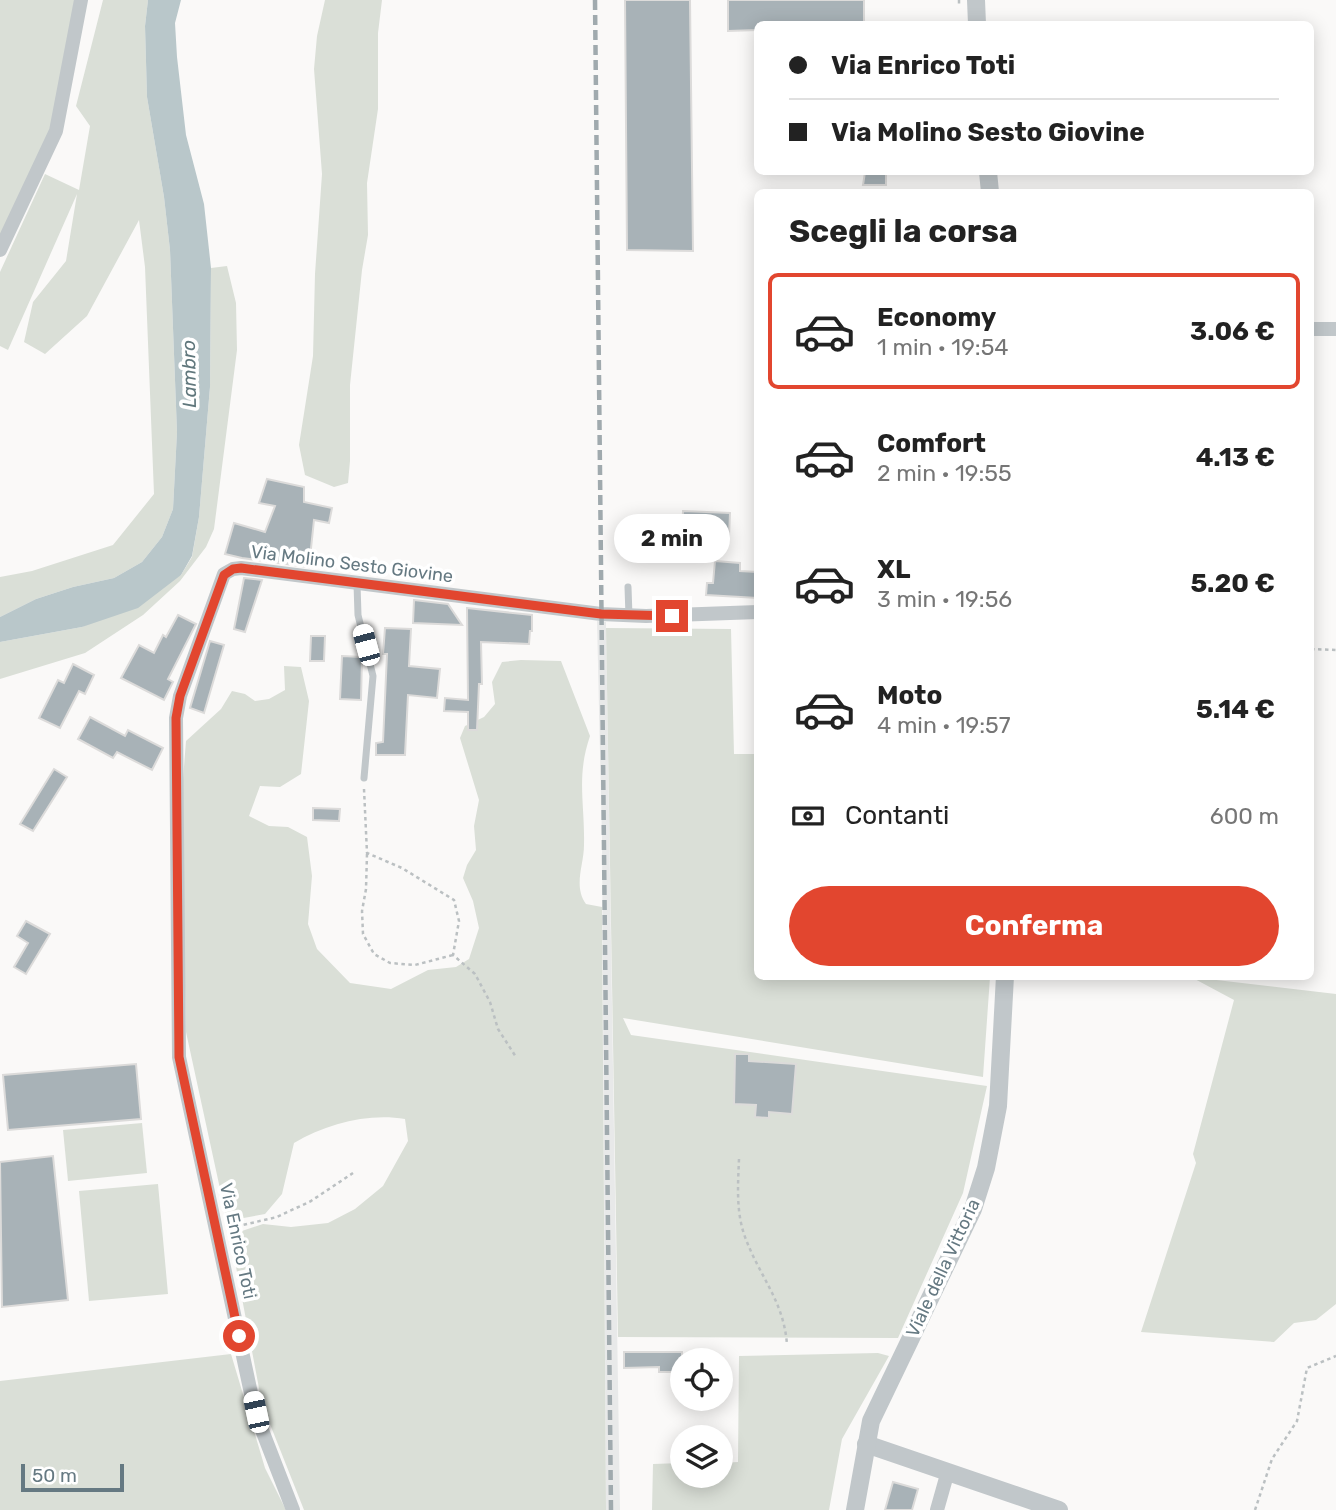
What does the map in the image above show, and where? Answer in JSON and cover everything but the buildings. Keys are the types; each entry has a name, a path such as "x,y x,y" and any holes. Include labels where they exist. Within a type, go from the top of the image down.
{"street":[{"path":"0,250 56,131 80,0"},
{"path":"976,0 977,21"},
{"path":"1314,328 1336,329"},
{"name":"Via Molino Sesto Giovine","path":"179,1057 176,718 180,696 222,580 228,571 241,568 629,616 754,612"},
{"name":"Viale della Vittoria","path":"855,1510 872,1421 973,1209 986,1168 998,1106 1005,980"},
{"name":"Via Enrico Toti","path":"179,1057 256,1412 293,1510"},
{"path":"866,1444 1059,1510"},
{"path":"937,1510 948,1471"}],"lane":[{"path":"357,584 358,615 373,676 364,778"},
{"path":"628,587 629,616"}],"path":[{"path":"1314,649 1336,650"},
{"path":"364,778 367,853 362,911 363,934 374,954 390,964 415,965 453,956"},
{"path":"367,853 402,869 454,900 459,920 453,956"},
{"path":"453,956 475,974 490,1002 498,1029 516,1057"},
{"path":"739,1158 738,1201 744,1232 753,1256 780,1307 787,1345"},
{"path":"217,1232 277,1217 311,1201 353,1173"},
{"path":"1255,1510 1272,1459 1297,1421 1307,1368 1336,1356"}],"shaded area":[{"path":"0,0 76,0 51,130 0,237"},
{"path":"103,0 148,0 145,26 147,97 170,250 177,432 173,509 162,537 142,562 114,578 36,599 0,617 0,577 32,571 113,545 154,494 145,267 139,220 87,316 45,354 24,342 33,302 66,261 77,194 8,350 0,346 0,272 45,174 79,190 90,126 76,106"},
{"path":"325,0 382,0 378,33 378,109 367,183 368,235 350,385 348,483 334,487 305,475 299,445 313,356 322,174 314,69 317,36"},
{"path":"227,266 236,303 237,350 214,529 206,547 180,581 143,615 85,653 0,679 0,642 82,627 181,575 192,557 199,517 210,387 211,268"},
{"path":"597,621 606,622 620,1510 606,1510 602,840"},
{"path":"606,628 731,629 734,754 754,754 754,980 990,980 983,1077 623,1018 631,1035 987,1086 963,1193 898,1338 618,1337"},
{"path":"561,661 590,736 582,777 584,845 580,890 586,904 602,907 606,1510 304,1510 262,1404 230,1235 263,1224 291,1227 328,1223 355,1209 383,1186 408,1141 405,1119 362,1119 334,1125 294,1143 282,1194 265,1214 227,1221 186,1032 181,805 186,741 221,709 232,691 245,694 255,701 269,699 285,690 284,666 301,667 309,701 301,774 280,787 260,786 249,816 269,826 288,827 307,837 312,876 308,924 317,949 350,983 391,989 428,970 456,967 469,959 479,928 473,901 463,878 476,850 474,826 479,800 460,738 465,726 484,717 495,704 492,682 502,662"},
{"path":"1197,980 1336,994 1336,1304 1316,1320 1294,1323 1274,1342 1141,1332 1196,1163 1193,1154 1234,1000"},
{"path":"142,1123 147,1173 68,1181 63,1130"},
{"path":"158,1184 168,1294 89,1301 79,1191"},
{"path":"878,1353 889,1356 842,1439 829,1510 652,1510 653,1464 670,1463 670,1488 733,1488 733,1462 738,1462 739,1356"},
{"path":"231,1354 265,1468 286,1510 0,1510 0,1381"}],"water":[{"name":"Lambro","path":"148,0 181,0 175,23 177,57 186,135 204,204 211,268 210,387 199,517 192,556 181,575 138,608 82,627 0,642 0,617 36,599 114,578 142,562 162,537 173,509 177,432 170,250 147,97 145,26"}],"railway":[{"path":"595,0 611,1510"}],"route":[{"path":"239,1336 179,1057 176,718 180,696 224,575 228,571 241,568 601,614 672,616"}]}
